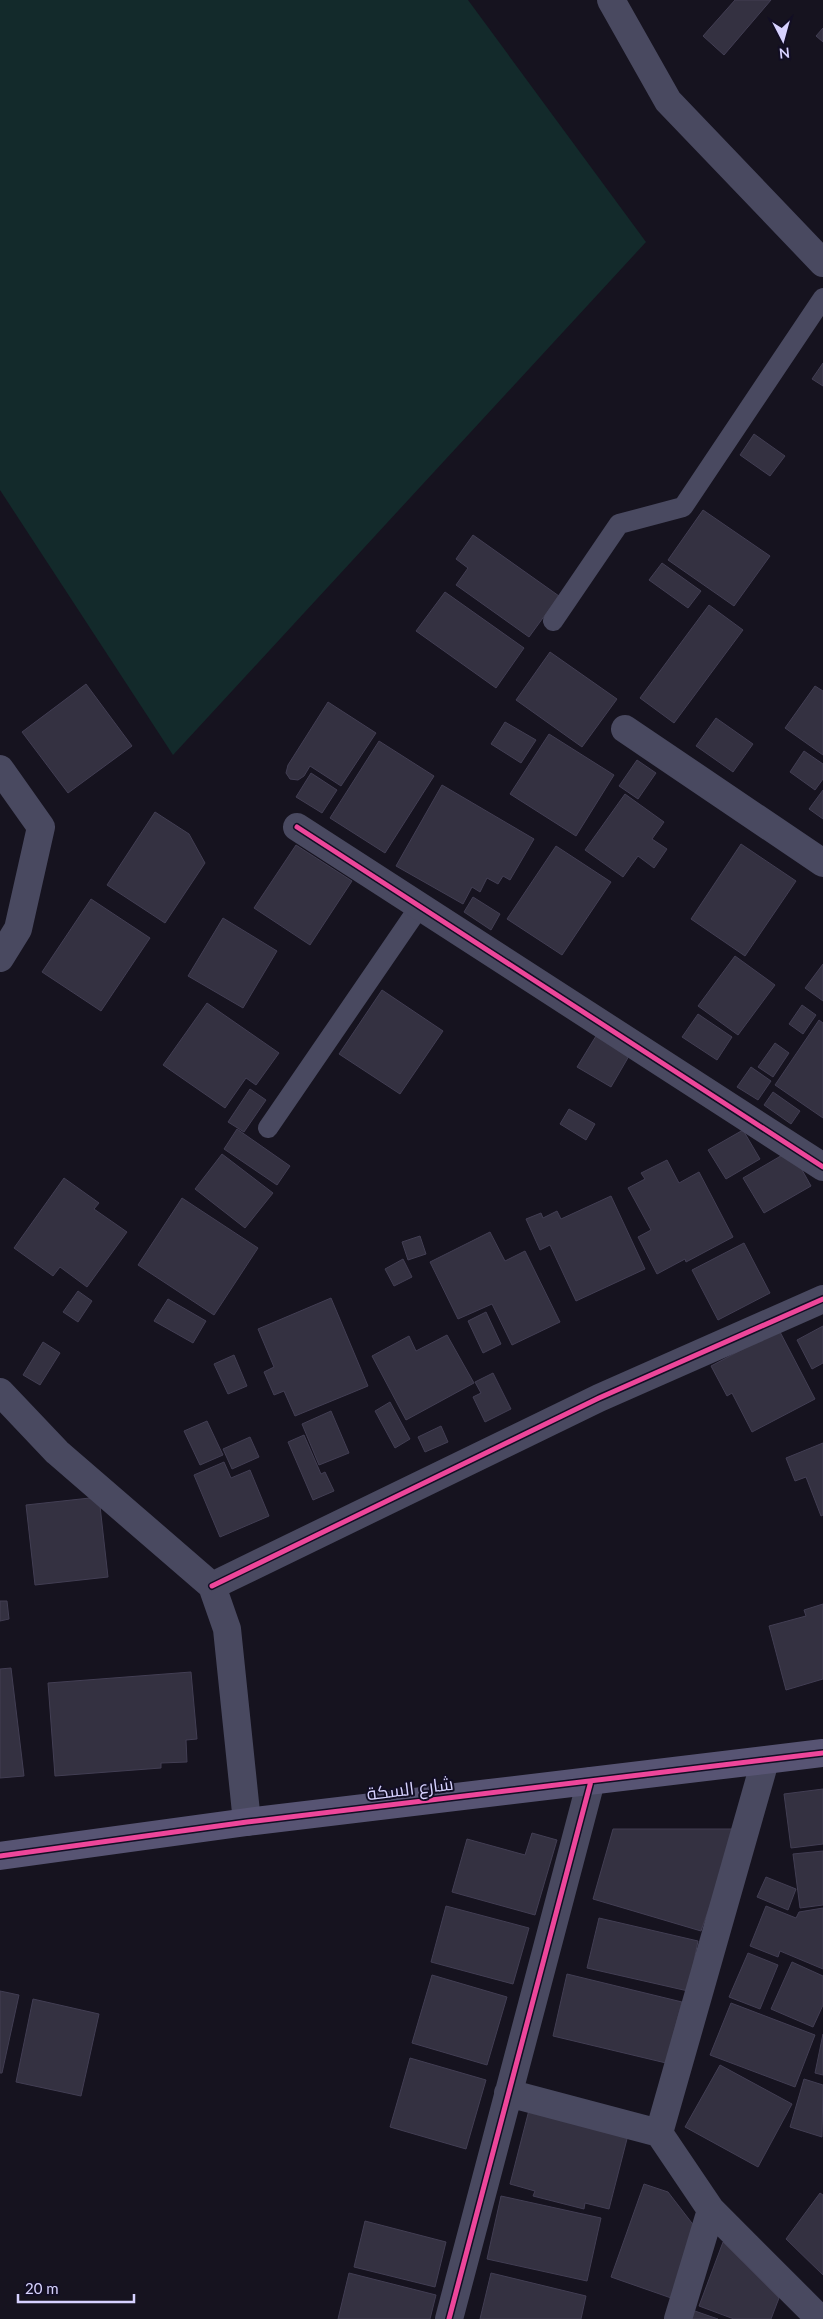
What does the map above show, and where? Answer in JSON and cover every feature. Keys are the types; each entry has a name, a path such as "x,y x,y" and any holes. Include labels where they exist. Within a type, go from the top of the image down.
{"street":[{"path":"611,0 668,100 823,263"},
{"path":"625,729 823,863"},
{"path":"0,769 41,827 18,929 0,958"},
{"path":"297,827 823,1167"},
{"path":"212,1586 599,1398 823,1299"},
{"path":"0,1392 57,1452 212,1586 227,1629 246,1822"},
{"name":"شارع السكة","path":"0,1856 246,1822 823,1753"},
{"path":"659,2133 765,1761"},
{"path":"449,2319 591,1782"},
{"path":"508,2093 659,2133 711,2210 820,2319"},
{"path":"678,2319 711,2210"}],"lane":[{"path":"553,621 618,524 683,507 823,298"},
{"path":"268,1128 420,906"}],"green space":[{"path":"0,0 468,0 646,242 173,755 0,490"}],"building":[{"path":"735,0 771,0 724,55 703,36"},
{"path":"823,28 823,42 816,36"},
{"path":"823,363 823,386 812,379"},
{"path":"754,434 785,456 770,476 740,455"},
{"path":"703,510 770,556 734,606 668,560"},
{"path":"473,535 559,596 529,637 456,585 468,568 456,559"},
{"path":"662,563 701,591 688,608 649,580"},
{"path":"445,592 524,648 496,688 416,631"},
{"path":"709,605 743,630 674,723 640,698"},
{"path":"550,652 617,699 582,747 516,700"},
{"path":"86,684 132,746 68,793 22,732"},
{"path":"815,686 823,691 823,755 785,728"},
{"path":"328,702 376,733 341,786 310,766 304,776 298,780 290,779 286,773 288,765"},
{"path":"716,718 753,744 733,772 696,746"},
{"path":"505,722 536,740 521,763 491,744"},
{"path":"549,734 614,775 576,836 510,794"},
{"path":"379,741 434,776 385,853 330,818"},
{"path":"804,751 823,764 823,779 815,790 790,772"},
{"path":"637,760 656,773 638,799 619,786"},
{"path":"311,773 337,790 322,813 296,797"},
{"path":"442,785 534,839 510,880 503,876 498,884 487,878 480,892 472,887 463,904 396,866"},
{"path":"823,790 823,819 809,809"},
{"path":"625,794 664,822 652,839 667,849 654,868 638,856 623,877 585,850"},
{"path":"155,812 189,834 205,863 165,923 107,885"},
{"path":"741,844 796,881 745,956 691,919"},
{"path":"296,845 352,881 310,945 254,908"},
{"path":"556,846 611,882 562,955 507,919"},
{"path":"473,897 500,914 491,930 464,912"},
{"path":"91,899 150,938 101,1011 42,972"},
{"path":"223,918 277,951 243,1008 188,976"},
{"path":"735,956 775,985 738,1035 698,1006"},
{"path":"823,964 823,1001 805,988"},
{"path":"382,990 443,1031 400,1094 339,1054"},
{"path":"207,1003 279,1053 256,1085 246,1078 225,1108 163,1065"},
{"path":"802,1005 816,1015 803,1034 789,1024"},
{"path":"698,1014 732,1037 717,1060 682,1037"},
{"path":"819,1020 823,1023 823,1118 775,1085"},
{"path":"596,1036 629,1056 611,1087 577,1067"},
{"path":"775,1043 789,1053 773,1077 758,1067"},
{"path":"751,1067 771,1081 758,1100 737,1087"},
{"path":"250,1089 266,1100 244,1132 228,1122"},
{"path":"773,1092 800,1111 791,1124 764,1105"},
{"path":"569,1109 595,1124 586,1140 560,1124"},
{"path":"237,1129 290,1166 277,1185 224,1149"},
{"path":"743,1130 760,1159 726,1179 708,1150"},
{"path":"791,1150 811,1186 764,1213 743,1178"},
{"path":"222,1154 273,1193 245,1228 195,1189"},
{"path":"667,1160 679,1183 699,1172 733,1237 686,1262 685,1259 657,1274 638,1237 651,1230 628,1188 645,1179 641,1173"},
{"path":"64,1178 99,1203 94,1209 127,1232 87,1287 60,1267 53,1276 14,1248"},
{"path":"611,1196 645,1269 576,1301 550,1245 540,1250 526,1219 541,1213 543,1218 557,1211 561,1219"},
{"path":"182,1198 258,1248 214,1315 138,1265"},
{"path":"490,1232 505,1261 525,1251 560,1322 512,1345 492,1304 458,1319 430,1262"},
{"path":"420,1236 426,1254 408,1260 402,1242"},
{"path":"744,1243 770,1293 718,1320 692,1270"},
{"path":"403,1259 412,1277 394,1286 385,1269"},
{"path":"78,1291 92,1301 78,1322 63,1312"},
{"path":"331,1298 368,1386 295,1416 284,1391 274,1395 264,1372 274,1367 258,1329"},
{"path":"168,1299 206,1321 193,1343 154,1321"},
{"path":"486,1312 501,1344 483,1353 468,1321"},
{"path":"823,1326 823,1363 812,1369 797,1340"},
{"path":"779,1330 815,1399 752,1432 732,1393 727,1396 711,1366"},
{"path":"447,1335 474,1383 406,1420 372,1356 409,1336 416,1351"},
{"path":"43,1342 60,1353 40,1385 23,1375"},
{"path":"234,1355 247,1386 228,1394 214,1364"},
{"path":"493,1373 511,1409 485,1422 473,1397 481,1393 475,1382"},
{"path":"390,1402 410,1439 395,1448 375,1411"},
{"path":"331,1411 349,1453 319,1465 302,1424"},
{"path":"207,1421 223,1455 200,1465 184,1431"},
{"path":"441,1426 448,1442 425,1452 418,1437"},
{"path":"304,1435 321,1474 325,1472 334,1491 313,1500 288,1442"},
{"path":"250,1437 259,1457 232,1469 223,1449"},
{"path":"823,1443 823,1515 821,1516 806,1477 795,1481 786,1458"},
{"path":"224,1462 231,1478 250,1470 269,1516 220,1537 194,1475"},
{"path":"99,1497 108,1577 35,1585 26,1505"},
{"path":"0,1601 7,1601 9,1619 0,1621"},
{"path":"823,1604 823,1679 786,1690 769,1626 806,1616 804,1610"},
{"path":"11,1668 24,1776 0,1778 0,1669"},
{"path":"191,1672 197,1739 186,1740 187,1762 161,1763 161,1768 55,1776 48,1683"},
{"path":"823,1789 823,1844 791,1848 784,1794"},
{"path":"613,1829 737,1829 701,1931 593,1899"},
{"path":"532,1833 557,1840 535,1915 452,1892 467,1839 525,1855"},
{"path":"823,1851 823,1905 800,1908 793,1854"},
{"path":"766,1877 796,1889 788,1910 757,1897"},
{"path":"446,1906 529,1928 513,1984 431,1962"},
{"path":"766,1906 796,1918 799,1912 823,1908 823,1969 780,1951 778,1957 750,1946"},
{"path":"599,1918 698,1941 688,1991 587,1968"},
{"path":"748,1953 778,1965 760,2009 729,1997"},
{"path":"792,1962 823,1976 823,2005 813,2027 771,2009"},
{"path":"567,1974 682,2002 666,2063 553,2036"},
{"path":"432,1975 507,1997 487,2065 412,2043"},
{"path":"0,1991 19,1995 2,2073 0,2073"},
{"path":"33,1999 99,2014 81,2096 16,2082"},
{"path":"731,2003 815,2035 795,2087 710,2055"},
{"path":"823,2034 823,2075 815,2073"},
{"path":"410,2058 486,2080 466,2149 390,2127"},
{"path":"720,2065 792,2104 758,2167 685,2127"},
{"path":"804,2079 823,2085 822,2137 790,2127"},
{"path":"529,2110 628,2135 609,2209 585,2203 584,2209 533,2196 535,2191 510,2184"},
{"path":"644,2184 668,2192 698,2231 674,2299 611,2277"},
{"path":"820,2193 823,2195 823,2275 786,2239"},
{"path":"501,2196 601,2218 587,2281 487,2259"},
{"path":"365,2221 446,2242 435,2287 354,2267"},
{"path":"723,2242 779,2298 771,2319 734,2319 699,2306"},
{"path":"349,2273 436,2295 430,2319 338,2319"},
{"path":"491,2273 586,2296 581,2319 480,2319"},
{"path":"689,2309 718,2319 685,2319"}],"cycle path":[{"path":"297,827 823,1167"},
{"path":"212,1586 599,1398 823,1299"},
{"path":"0,1856 247,1822 823,1753"},
{"path":"449,2319 591,1781"}]}
